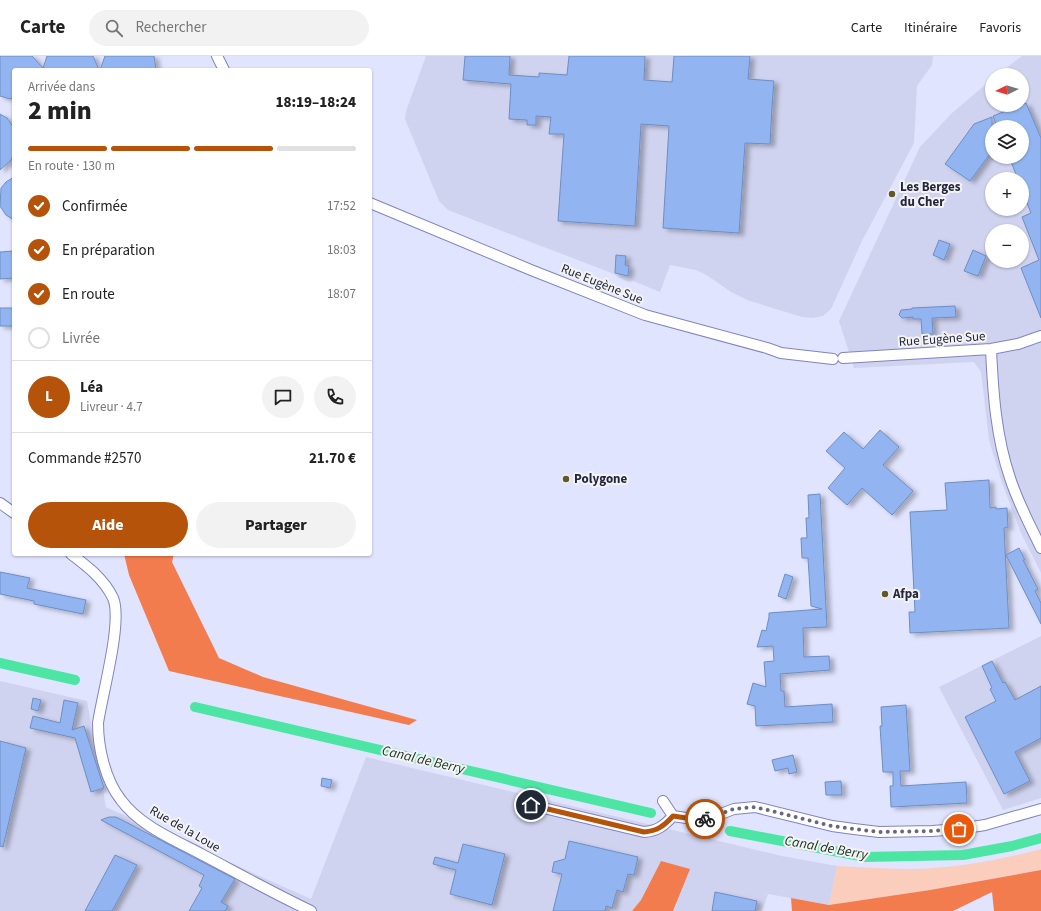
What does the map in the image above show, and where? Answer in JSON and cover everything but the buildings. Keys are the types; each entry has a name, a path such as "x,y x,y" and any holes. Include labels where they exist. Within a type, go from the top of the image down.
{"street":[{"path":"217,56 223,68"},
{"name":"Rue Eugène Sue","path":"372,203 531,270 658,319 781,353 833,359"},
{"name":"Rue Eugène Sue","path":"843,358 991,349 1018,344 1041,336"},
{"path":"991,349 996,409 1004,457 1017,498 1041,548"},
{"path":"0,503 12,512"},
{"name":"Rue de la Loue","path":"74,556 99,577 107,588 115,606 115,626 100,709 98,736 99,748 107,773 119,799 133,813 162,833 300,909 311,911"},
{"path":"663,801 673,816 699,820 710,818 734,809 755,807 832,826 879,832 959,829 986,824 1041,809"},
{"path":"531,805 644,832 659,829 673,816"}],"shaded area":[{"path":"426,56 933,56 932,65 917,86 914,143 862,241 831,309 823,316 813,318 802,317 747,300 731,292 708,276 696,270 670,265 660,292 633,281 629,282 614,274 448,210 439,201 405,119 406,111"},
{"path":"1022,56 1041,56 1041,573 1021,533 1001,480 989,440 981,372 974,362 854,368 839,321 920,147 951,114 985,85 985,112 1029,112 1029,68 1006,68"},
{"path":"124,556 174,556 172,562 219,658 263,677 417,720 409,725 169,671 129,575"},
{"path":"1041,636 1041,798 1003,810 939,687"},
{"path":"0,681 87,701 106,807 311,899 366,757 782,856 837,866 829,905 768,894 762,911 673,911 677,905 661,861 641,900 632,911 0,911"},
{"path":"1041,849 1041,870 930,890 829,905 837,866 904,869 946,867 994,860"},
{"path":"661,861 690,869 673,911 632,911 641,900"},
{"path":"1041,870 1041,911 994,911 992,892 953,911 792,911 791,898 829,905 930,890"}],"waterway":[{"name":"Canal de Berry","path":"0,663 75,680"},
{"name":"Canal de Berry","path":"195,707 651,813"},
{"name":"Canal de Berry","path":"730,831 865,857 963,855 1012,846 1041,838"}],"way so far":[{"path":"705,819 734,809 755,807 832,826 879,832 959,829"}],"place":[{"name":"Les Berges du Cher","path":"892,194"},
{"name":"Polygone","path":"566,479"},
{"name":"Afpa","path":"885,594"}],"route":[{"path":"531,805 644,832 659,829 673,816 699,820 705,819"}]}
